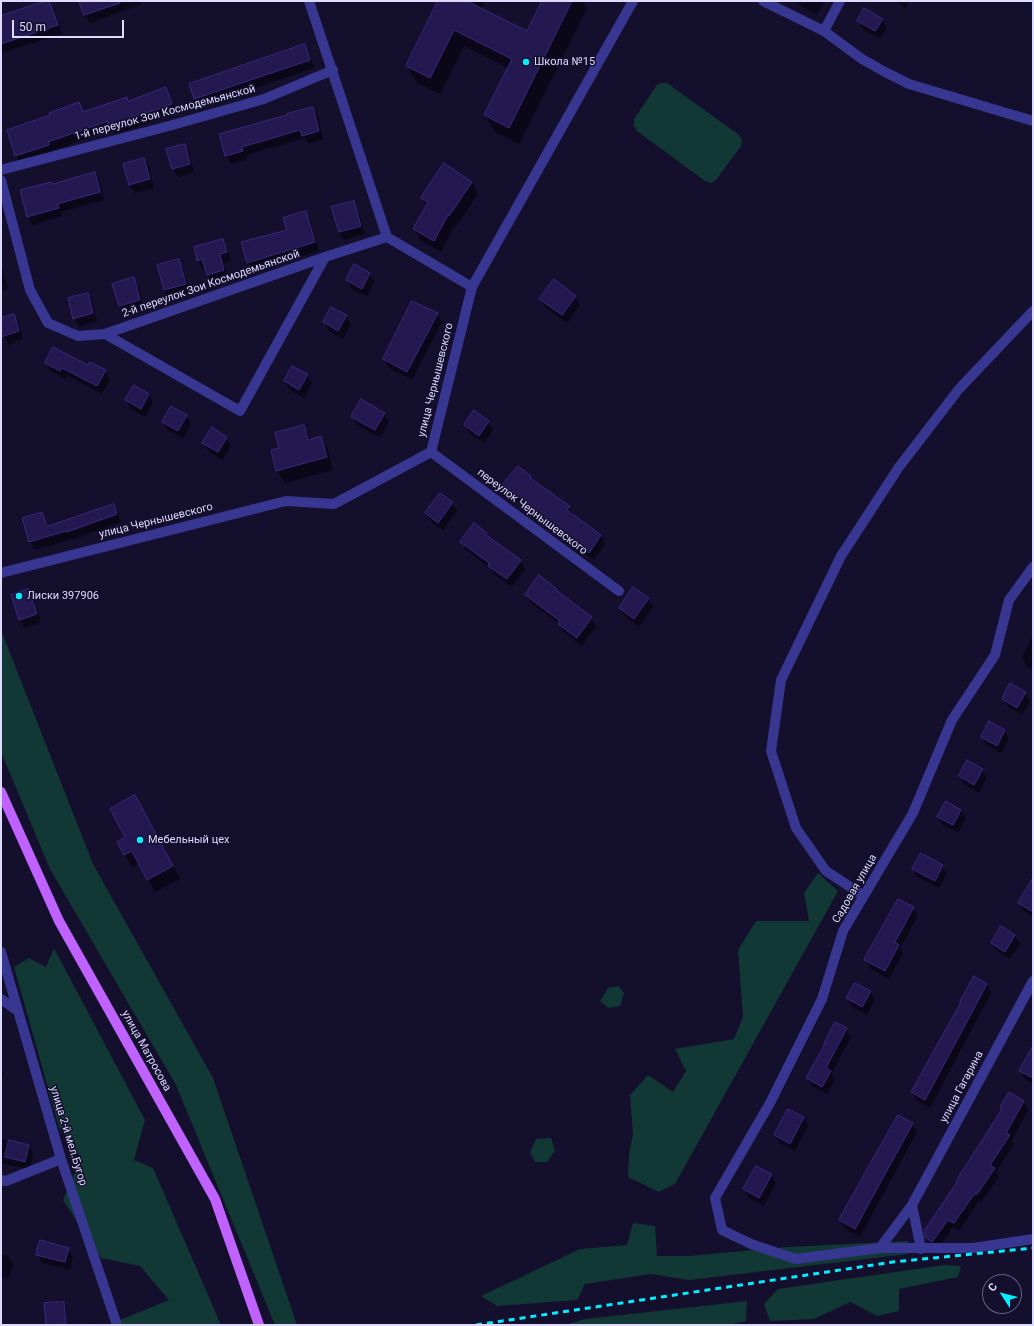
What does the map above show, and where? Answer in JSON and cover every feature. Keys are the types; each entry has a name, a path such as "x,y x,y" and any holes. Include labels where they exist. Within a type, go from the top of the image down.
{"main road":[{"name":"улица Матросова","path":"1,792 59,921 215,1199 259,1325"}],"street":[{"path":"309,1 387,236 472,287"},
{"name":"улица Чернышевского","path":"1,573 286,500 334,504 431,452 472,287 633,1"},
{"path":"763,1 824,31 862,59 909,84 1033,121"},
{"path":"824,31 840,1"},
{"name":"1-й переулок Зои Космодемьянской","path":"1,170 169,126 264,99 333,70"},
{"path":"1022,117 1033,124"},
{"name":"2-й переулок Зои Космодемьянской","path":"1,180 30,290 48,323 78,336 105,334 387,236"},
{"path":"105,334 240,411 324,257"},
{"path":"864,896 826,871 796,828 771,750 781,680 841,556 899,467 960,389 1033,311"},
{"name":"переулок Чернышевского","path":"431,452 619,591"},
{"name":"Садовая улица","path":"880,1248 796,1259 751,1244 722,1230 715,1198 770,1103 822,999 844,931 913,812 952,720 995,655 1009,600 1033,567"},
{"name":"улица 2-й мел.Бугор","path":"1,952 61,1159 117,1325"},
{"name":"улица Гагарина","path":"880,1248 912,1205 1033,981"},
{"path":"1,999 18,1011"},
{"path":"1,1180 6,1182 61,1159"},
{"path":"912,1205 921,1249"},
{"path":"880,1248 973,1248 1033,1239"}],"green space":[{"path":"667,83 739,135 742,140 741,146 716,180 711,183 705,181 637,131 634,126 634,119 657,85"},
{"path":"1,630 93,864 213,1078 297,1325 275,1325 176,1085 50,869 1,752"},
{"path":"818,873 838,891 675,1184 659,1192 628,1177 629,1154 633,1134 630,1095 648,1075 673,1092 686,1071 675,1049 734,1039 743,1017 738,950 756,921 809,921 804,893"},
{"path":"54,948 145,1120 134,1160 153,1168 221,1325 120,1325 120,1320 169,1300 140,1266 101,1258 63,1200 81,1158 59,1127 14,967 29,958 46,967"},
{"path":"618,986 624,993 620,1006 608,1008 600,1001 608,988"},
{"path":"551,1138 555,1151 547,1162 535,1162 530,1152 536,1139"},
{"path":"633,1223 655,1226 657,1256 688,1256 788,1247 908,1241 908,1254 689,1280 651,1274 585,1284 577,1300 497,1306 481,1296 580,1249 627,1245"},
{"path":"944,1265 961,1266 958,1277 899,1289 899,1311 877,1316 850,1302 814,1319 770,1321 764,1304 778,1289"},
{"path":"747,1301 746,1321 728,1325 565,1325 585,1319"}],"building":[{"path":"49,1 58,25 1,44 1,16"},
{"path":"79,1 120,1 120,3 84,15"},
{"name":"Школа №15","path":"438,1 467,1 527,31 542,1 572,1 509,128 484,115 512,59 454,30 430,78 406,66"},
{"path":"864,8 883,19 875,31 857,21"},
{"path":"305,44 310,60 194,99 189,84"},
{"path":"166,87 172,104 110,126 108,121 48,142 49,145 15,156 7,130 50,115 49,113 79,102 83,112 127,97 128,101"},
{"path":"313,107 319,131 302,136 300,130 242,147 243,151 225,156 219,134"},
{"path":"185,144 190,164 172,169 166,149"},
{"path":"144,158 150,179 129,185 123,164"},
{"path":"444,163 472,182 449,216 448,215 434,241 413,229 428,202 421,198"},
{"path":"95,172 100,192 57,204 59,208 27,217 20,190 51,182 52,184"},
{"path":"354,201 361,226 339,232 331,207"},
{"path":"306,211 315,242 247,263 241,242 287,230 283,218"},
{"path":"223,239 227,252 220,254 224,270 207,275 202,259 197,261 194,247"},
{"path":"179,259 186,284 164,290 157,265"},
{"path":"354,264 370,273 362,289 346,280"},
{"path":"134,277 140,300 119,306 112,284"},
{"path":"554,279 576,296 562,315 539,299"},
{"path":"88,293 93,313 73,319 68,298"},
{"path":"412,301 438,313 407,372 383,359"},
{"path":"331,307 347,315 338,331 323,322"},
{"path":"14,314 19,331 1,337 1,318"},
{"path":"53,347 88,365 90,362 106,370 97,386 62,368 60,371 45,363"},
{"path":"292,366 308,374 299,390 284,381"},
{"path":"134,385 149,394 141,409 125,400"},
{"path":"361,399 385,413 375,430 351,417"},
{"path":"171,406 187,415 178,431 162,422"},
{"path":"474,410 489,421 479,436 464,425"},
{"path":"304,425 308,440 321,436 327,457 276,471 271,450 279,448 275,433"},
{"path":"212,427 227,437 218,452 202,443"},
{"path":"518,466 531,476 530,478 570,506 567,510 601,535 589,553 569,538 570,537 531,510 533,508 503,484"},
{"path":"440,493 453,502 438,523 425,513"},
{"path":"114,504 117,514 67,532 66,531 29,542 22,518 42,512 47,526"},
{"path":"474,523 487,533 486,535 521,560 507,579 488,566 489,563 460,542"},
{"path":"539,575 592,617 577,638 558,624 560,621 525,595"},
{"path":"633,587 649,598 634,619 619,608"},
{"path":"29,589 37,614 19,620 11,595"},
{"path":"1010,683 1026,692 1017,708 1002,699"},
{"path":"989,721 1005,730 997,746 981,737"},
{"path":"967,760 983,769 974,785 959,776"},
{"path":"135,795 173,866 147,880 132,851 124,855 117,842 125,837 110,809"},
{"path":"946,801 961,810 953,825 937,817"},
{"path":"921,853 943,865 935,881 912,869"},
{"path":"1033,878 1033,912 1018,903"},
{"path":"898,899 914,907 895,942 899,945 885,971 864,960"},
{"path":"1001,926 1015,935 1005,952 991,943"},
{"path":"974,976 987,984 925,1100 911,1092"},
{"path":"855,983 871,991 862,1007 846,998"},
{"path":"835,1022 847,1028 826,1068 831,1071 822,1087 806,1078 825,1044"},
{"path":"1033,1046 1033,1078 1019,1071"},
{"path":"1009,1092 1024,1101 1006,1133 1010,1135 990,1165 995,1168 978,1193 976,1195 975,1193 954,1223 948,1220 932,1242 925,1237 924,1231 957,1182 956,1181 1002,1109 1000,1108"},
{"path":"788,1109 804,1117 790,1144 774,1135"},
{"path":"898,1115 913,1123 855,1229 839,1220"},
{"path":"9,1140 29,1145 25,1162 5,1157"},
{"path":"756,1166 772,1174 759,1198 743,1189"},
{"path":"40,1240 69,1248 65,1262 36,1255"},
{"path":"64,1302 66,1324 46,1325 44,1303"}],"railway":[{"path":"476,1325 893,1262 1033,1248"}],"place":[{"name":"Школа №15","path":"526,62"},
{"name":"Лиски 397906","path":"19,596"},
{"name":"Мебельный цех","path":"140,840"}]}
